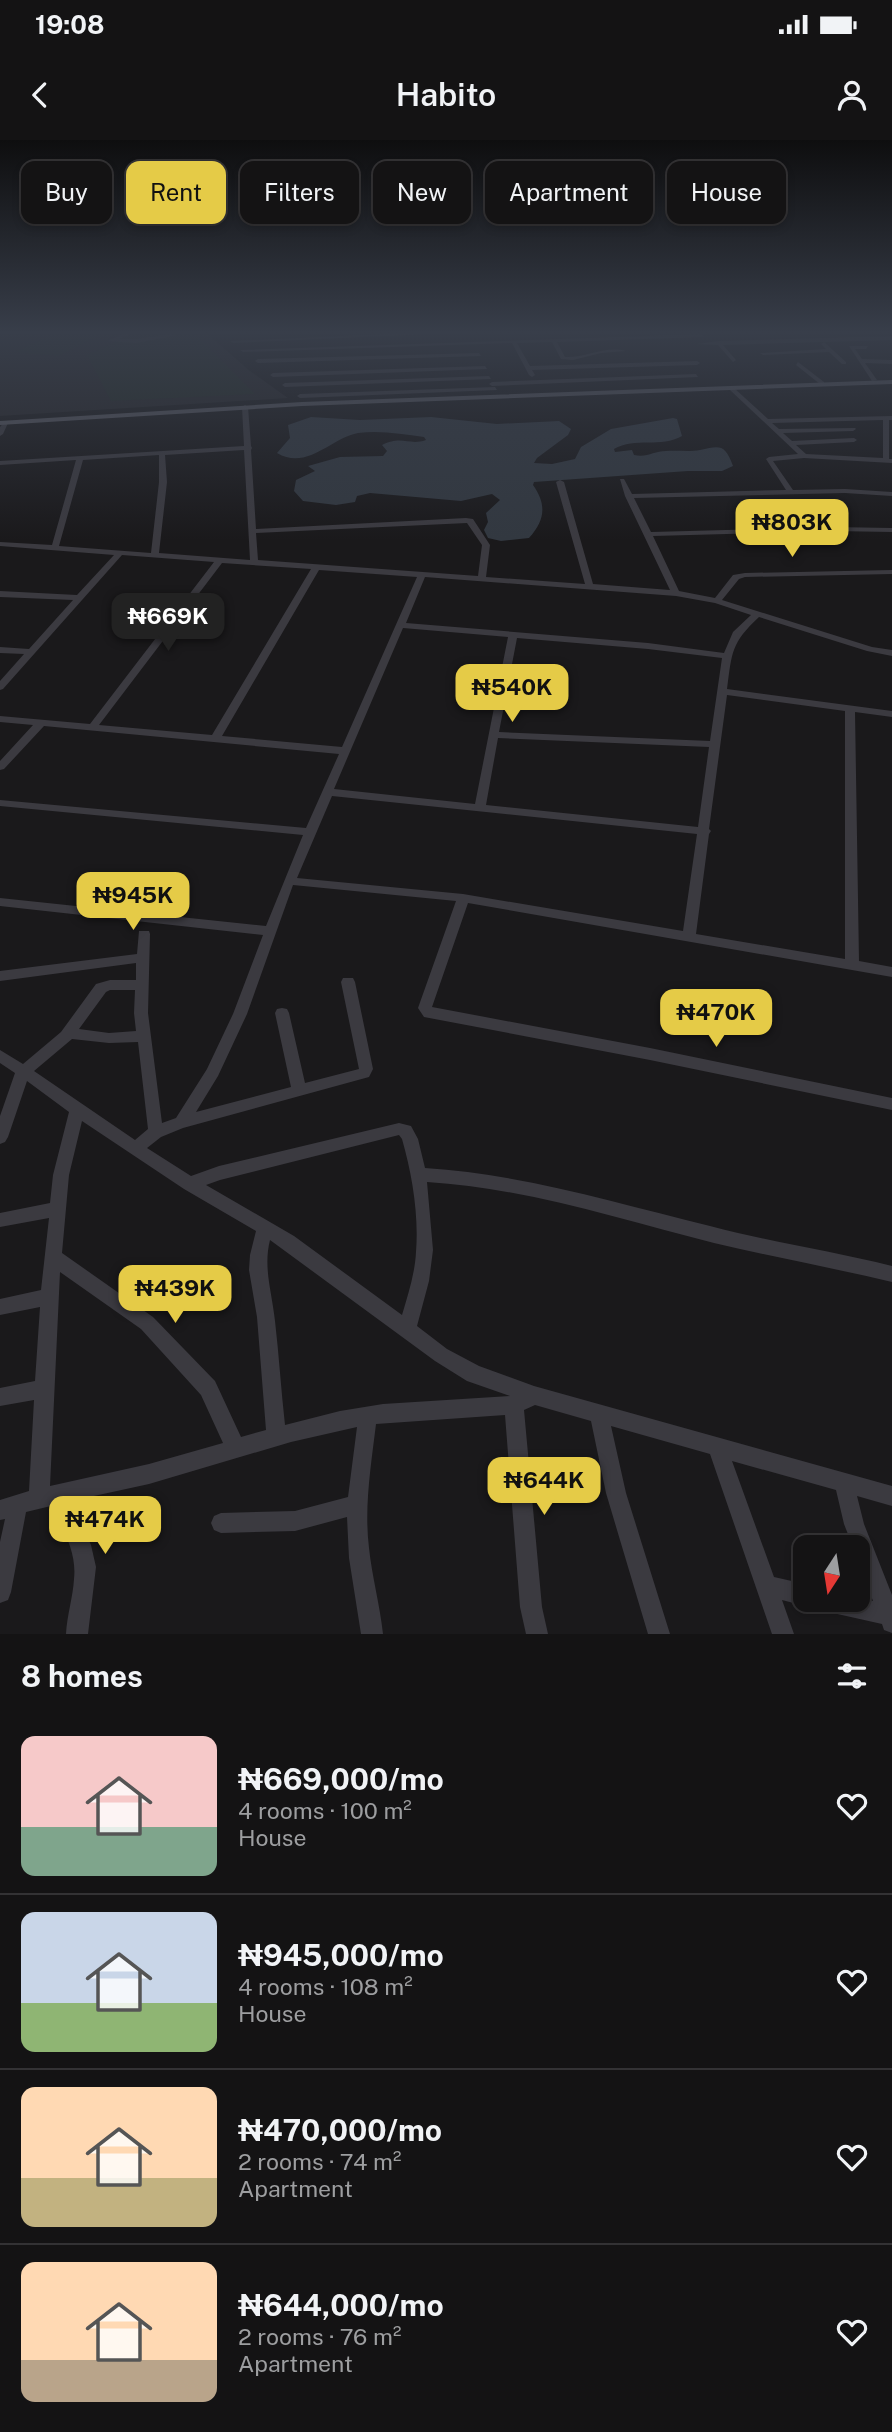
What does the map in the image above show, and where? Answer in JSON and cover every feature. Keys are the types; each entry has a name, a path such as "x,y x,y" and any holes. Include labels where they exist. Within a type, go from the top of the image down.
{"main road":[{"path":"2,422 284,401"},
{"path":"206,408 415,401"}],"street":[{"path":"744,401 804,456"},
{"path":"245,407 254,563"},
{"path":"767,422 854,417 889,418 889,461 804,456 769,458 791,492"},
{"path":"854,417 854,458"},
{"path":"0,434 2,422"},
{"path":"777,431 853,429"},
{"path":"789,443 854,440"},
{"path":"0,463 249,448"},
{"path":"155,555 163,482 162,454"},
{"path":"55,547 80,458"},
{"path":"622,480 676,593"},
{"path":"560,482 590,587"},
{"path":"629,496 845,491 892,494"},
{"path":"254,531 466,520 470,521 486,545 482,579"},
{"path":"648,534 892,530"},
{"path":"0,544 676,593 718,601 870,649 892,653"},
{"path":"0,687 120,553"},
{"path":"92,728 220,561"},
{"path":"215,739 316,568"},
{"path":"718,601 736,577 745,575 892,572"},
{"path":"181,1122 213,1072 227,1044 289,881 422,575"},
{"path":"0,594 79,598"},
{"path":"690,937 727,656 736,634 758,614"},
{"path":"400,625 727,656"},
{"path":"480,806 513,636"},
{"path":"0,650 32,652"},
{"path":"722,691 892,714"},
{"path":"850,709 852,964"},
{"path":"0,719 346,751"},
{"path":"0,767 41,723"},
{"path":"494,735 716,744"},
{"path":"327,792 705,831"},
{"path":"0,803 310,832"},
{"path":"289,881 463,898 892,972"},
{"path":"463,898 425,1007 429,1013 637,1051 892,1104"},
{"path":"0,902 269,931"},
{"path":"144,934 141,985 144,1036 156,1132"},
{"path":"0,976 142,958"},
{"path":"135,1149 156,1132 181,1122 362,1075 366,1071 348,982"},
{"path":"0,1137 4,1108 23,1072 70,1033 101,988 110,985 141,985"},
{"path":"282,1013 299,1091"},
{"path":"70,1033 108,1038 144,1036"},
{"path":"0,1056 135,1149 288,1241 440,1355 474,1374 534,1395 892,1496"},
{"path":"77,1109 61,1175 49,1297 44,1389 47,1496 73,1525 85,1560 77,1634"},
{"path":"190,1184 219,1173 398,1129 408,1133 417,1174 425,1250 407,1331"},
{"path":"417,1174 477,1179 557,1195 718,1236 892,1274"},
{"path":"0,1220 58,1209"},
{"path":"265,1228 258,1255 258,1270 267,1329 276,1437"},
{"path":"54,1257 147,1323 208,1388 235,1446"},
{"path":"0,1307 49,1297"},
{"path":"0,1397 44,1389"},
{"path":"0,1592 9,1507 171,1468 235,1446 368,1416 514,1405 534,1395"},
{"path":"514,1405 531,1607 537,1634"},
{"path":"599,1413 616,1493 659,1634"},
{"path":"368,1416 356,1505 358,1550 372,1634"},
{"path":"717,1446 783,1634"},
{"path":"844,1482 854,1524 890,1619"},
{"path":"221,1523 295,1521 356,1505"},
{"path":"766,1586 793,1592"},
{"path":"866,1612 890,1619"}],"shaded area":[{"path":"0,401 244,401 0,416"},
{"path":"311,417 360,420 431,417 497,424 559,421 571,429 568,435 534,463 552,464 575,459 581,447 611,429 673,418 677,419 682,436 674,440 622,445 614,449 615,452 632,450 634,455 643,456 662,451 696,451 717,447 727,453 733,466 722,471 534,482 542,506 538,525 529,538 501,541 488,538 484,530 488,522 486,513 500,500 492,494 461,501 370,493 357,496 355,502 336,505 303,501 294,491 296,480 315,471 308,466 340,457 383,456 387,451 382,445 389,442 426,440 424,437 366,432 348,436 309,456 288,458 277,453 290,438 288,425"}]}
